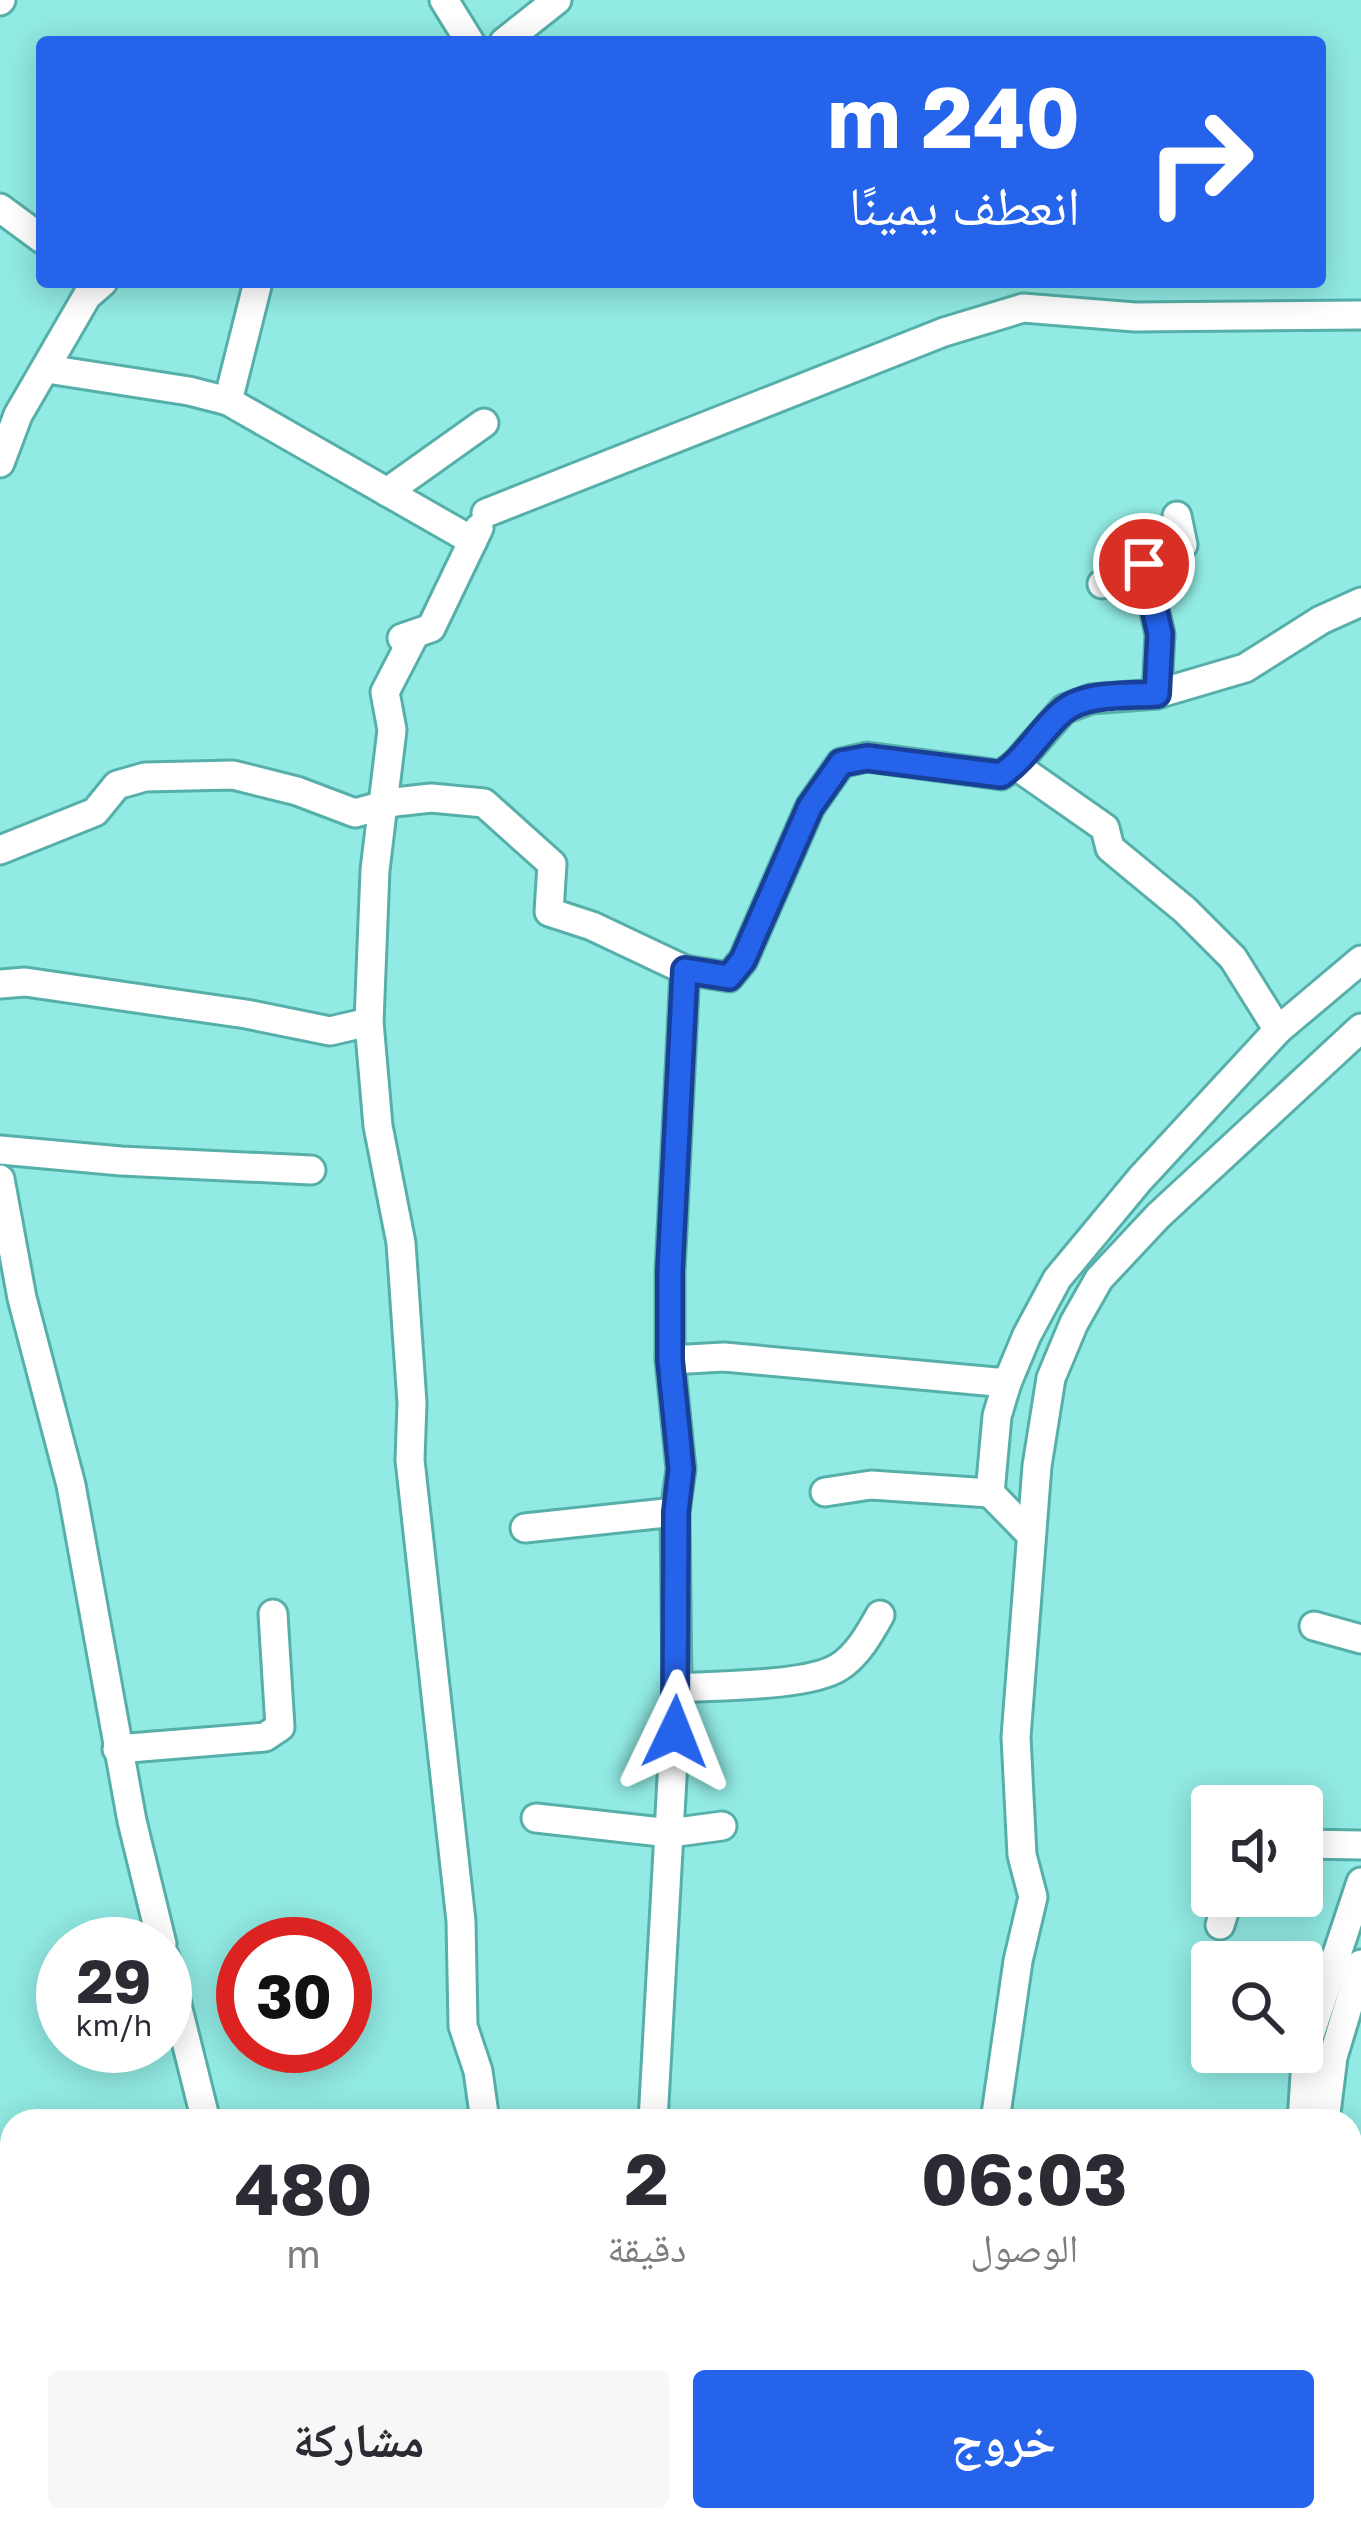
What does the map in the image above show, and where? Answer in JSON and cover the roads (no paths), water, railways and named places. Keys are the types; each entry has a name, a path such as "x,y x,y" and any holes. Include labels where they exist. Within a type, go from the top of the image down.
{"street":[{"path":"444,0 466,36"},
{"path":"511,36 556,0"},
{"path":"0,463 18,415 96,288"},
{"path":"228,401 256,288"},
{"path":"483,2109 478,2071 463,2026 461,1922 410,1460 412,1403 401,1243 378,1126 369,1022 375,870 392,730 385,692 406,637 431,628 488,504 944,332 1023,308 1135,317 1361,315"},
{"path":"46,369 228,401 472,541"},
{"path":"387,492 484,422"},
{"path":"1102,584 1184,545 1177,516"},
{"path":"1144,564 1160,634 1157,694"},
{"path":"0,850 95,812 117,785 145,777 233,775 355,813 431,798 484,803 552,864 549,912 592,926 685,970 729,977 743,960 810,807 841,763 867,758 1001,775 1064,709 1091,699 1157,694 1245,668 1321,620 1361,602"},
{"path":"1015,765 1105,828 1110,848 1185,910 1233,958 1278,1030"},
{"path":"990,1493 998,1416 1007,1383 1057,1280 1140,1179 1278,1030 1361,959"},
{"path":"654,2109 677,1688 676,1512 681,1469 670,1360 670,1271 685,970"},
{"path":"0,984 26,982 330,1031 369,1022"},
{"path":"997,2109 1018,1960 1033,1897 1022,1855 1016,1736 1031,1535 1051,1378 1099,1279 1158,1216 1361,1028"},
{"path":"0,1150 311,1170"},
{"path":"0,1179 11,1303 71,1485 117,1749 156,1917"},
{"path":"670,1360 724,1357 1007,1383"},
{"path":"824,1492 871,1485 990,1493 1031,1535"},
{"path":"526,1528 676,1512"},
{"path":"117,1749 265,1736 280,1727 273,1614"},
{"path":"677,1688 812,1678 841,1667 868,1638 880,1615"},
{"path":"1314,1626 1361,1639"},
{"path":"536,1819 670,1833 722,1826"},
{"path":"1323,1844 1361,1845"},
{"path":"1303,2109 1307,2044 1361,1882"},
{"path":"1220,1925 1222,1917"},
{"path":"1326,2109 1333,2057 1361,1964"},
{"path":"192,2065 203,2109"}]}
